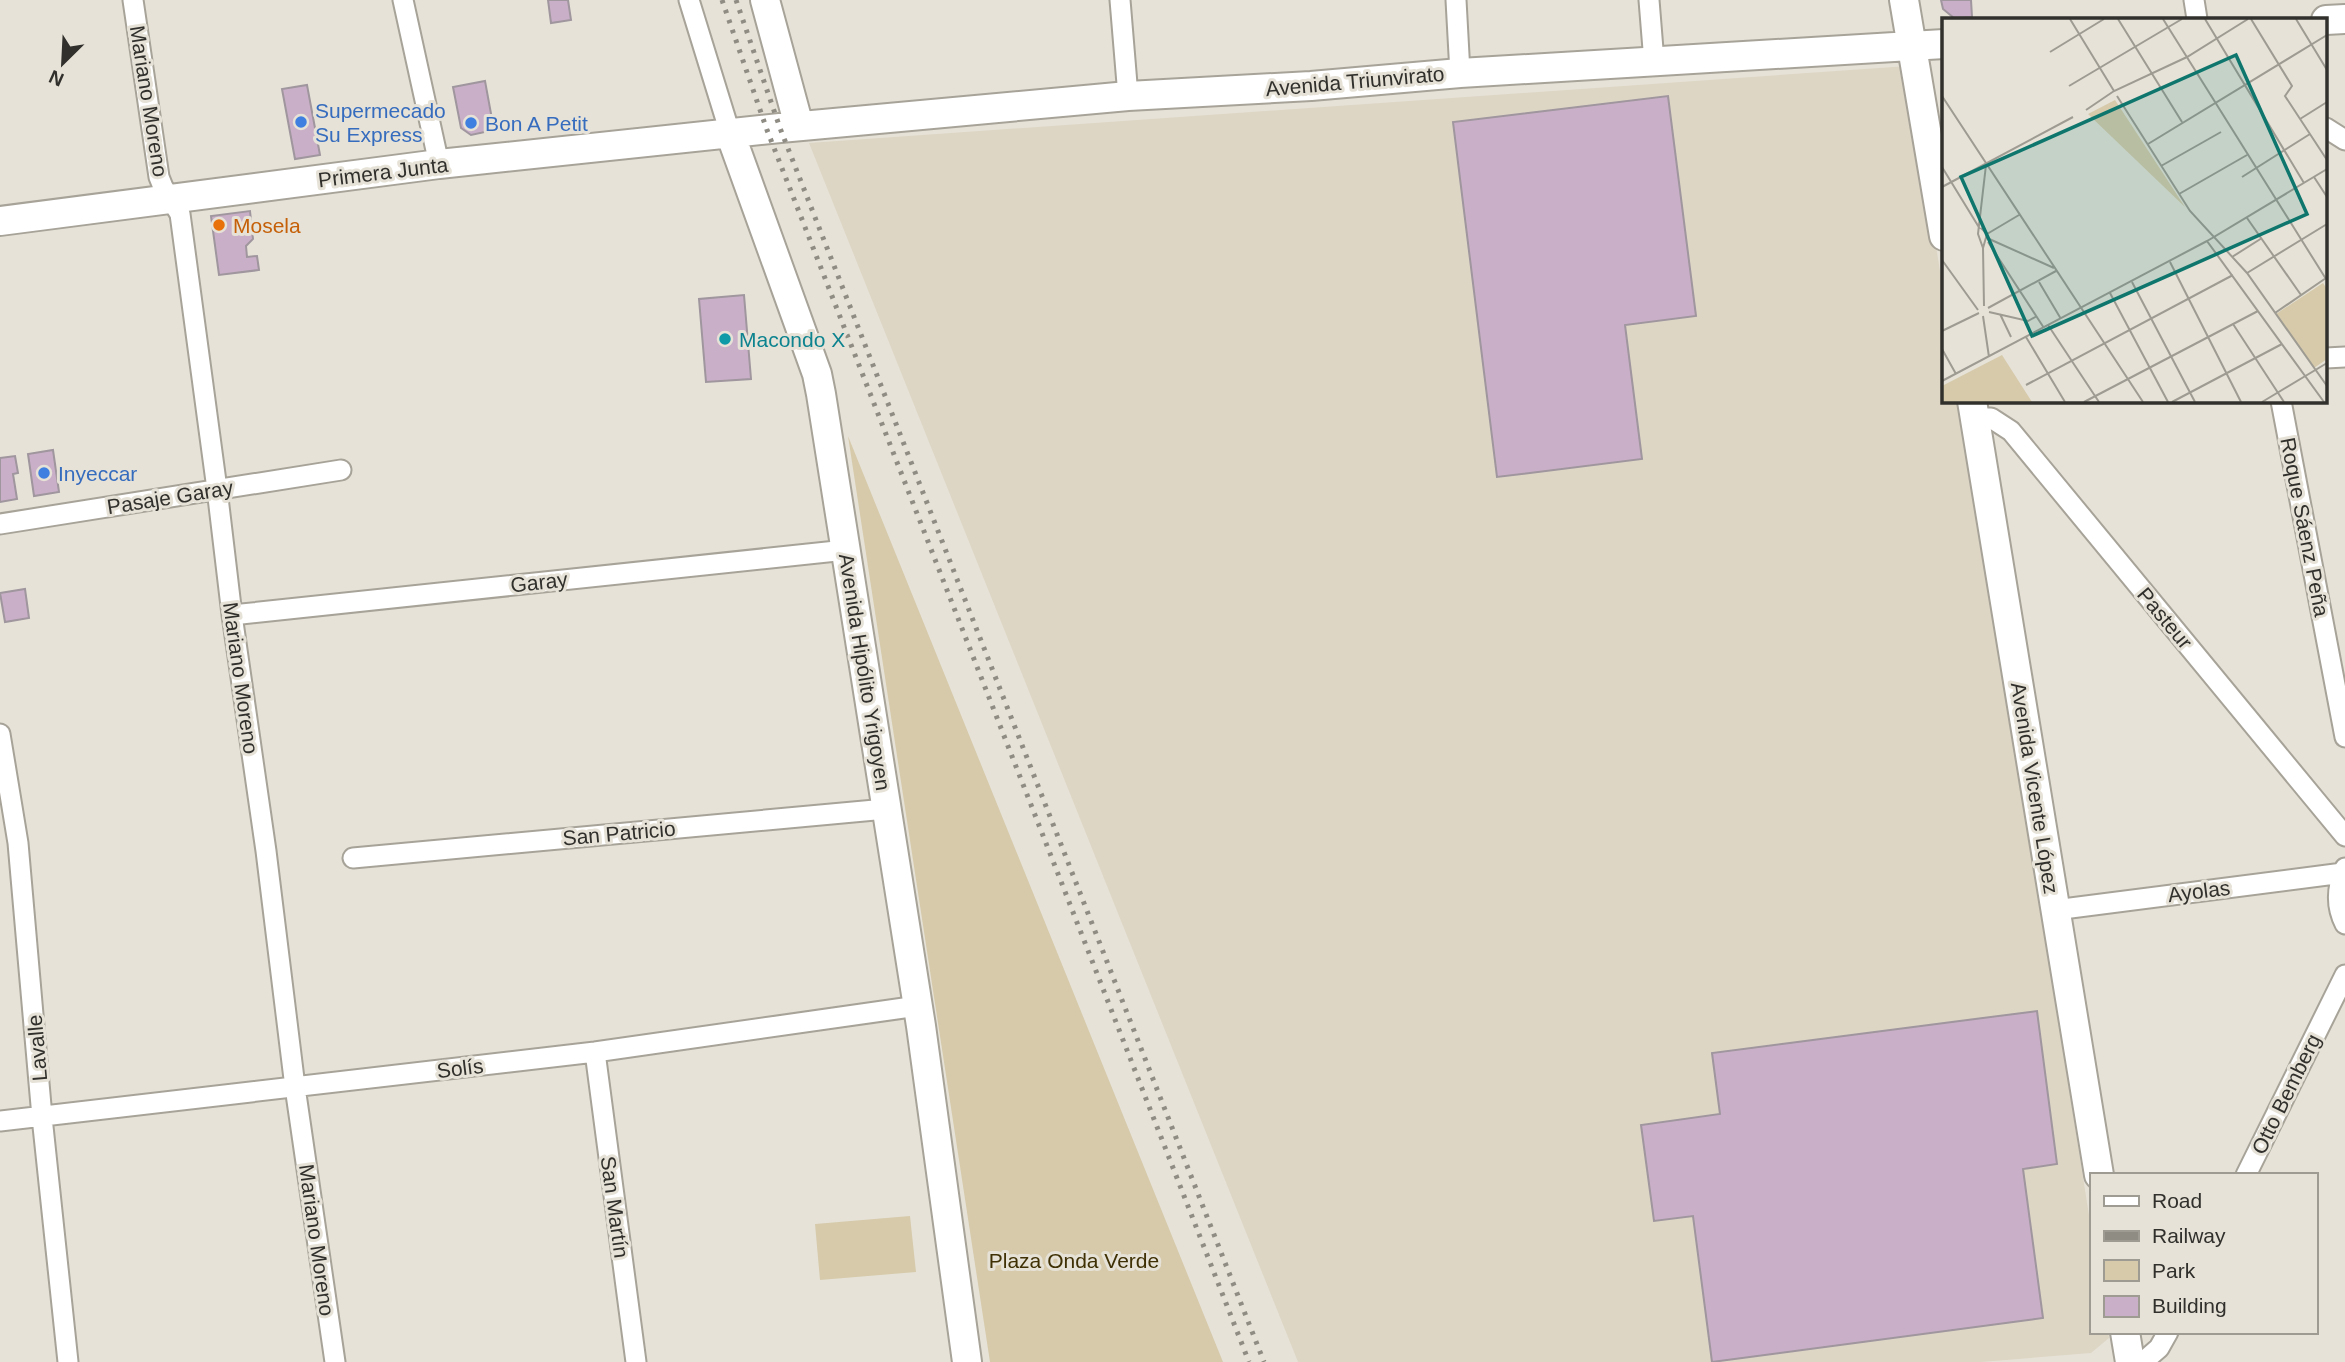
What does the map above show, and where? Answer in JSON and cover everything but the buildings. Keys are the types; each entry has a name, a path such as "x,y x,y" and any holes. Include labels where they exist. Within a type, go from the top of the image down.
{"main road":[{"path":"765,0 799,126"},
{"path":"1904,0 1942,224"},
{"name":"Avenida Triunvirato","path":"767,130 1128,96 1942,44"},
{"name":"Primera Junta","path":"0,221 439,164 767,130"},
{"name":"Avenida Hipólito Yrigoyen","path":"730,133 817,374 918,1006 967,1362"},
{"name":"Avenida Vicente López","path":"1973,410 2099,1173"},
{"path":"2125,1334 2130,1362"}],"street":[{"name":"Mariano Moreno","path":"133,0 159,177 180,214 295,1087 335,1362"},
{"path":"403,0 439,164"},
{"name":"Avenida Hipólito Yrigoyen","path":"689,0 730,133"},
{"path":"1120,0 1128,96"},
{"path":"1456,0 1460,73"},
{"path":"1649,0 1654,62"},
{"path":"2194,0 2197,18"},
{"path":"2328,129 2345,140"},
{"name":"Roque Sáenz Peña","path":"2281,402 2345,737"},
{"name":"Pasteur","path":"1973,410 1992,418 2011,431 2345,836"},
{"name":"Pasaje Garay","path":"0,524 341,470"},
{"name":"Garay","path":"232,615 846,550"},
{"name":"Lavalle","path":"0,734 19,854 42,1117 68,1362"},
{"name":"San Patricio","path":"353,858 886,809"},
{"path":"2344,870 2337,899 2345,924"},
{"name":"Ayolas","path":"2055,910 2344,870"},
{"name":"Otto Bemberg","path":"2247,1173 2345,975"},
{"name":"Solís","path":"0,1121 595,1052 918,1006"},
{"name":"San Martín","path":"595,1052 636,1362"},
{"path":"2143,1362 2159,1348 2167,1334"}],"shaded area":[{"path":"1908,66 1942,284 1942,402 1961,402 2090,1222 2090,1334 2108,1334 2109,1338 2091,1353 1981,1362 1298,1362 809,143"}],"green space":[{"name":"Plaza Onda Verde","path":"848,436 1223,1362 990,1362"},
{"path":"910,1216 916,1272 820,1280 815,1224"}],"railway":[{"path":"722,0 767,130 1249,1362"},
{"path":"736,0 780,128 1264,1362"}],"place":[{"name":"Supermecado Su Express","path":"301,122"},
{"name":"Bon A Petit","path":"471,123"},
{"name":"Mosela","path":"219,225"},
{"name":"Macondo X","path":"725,339"},
{"name":"Inyeccar","path":"44,473"}]}
